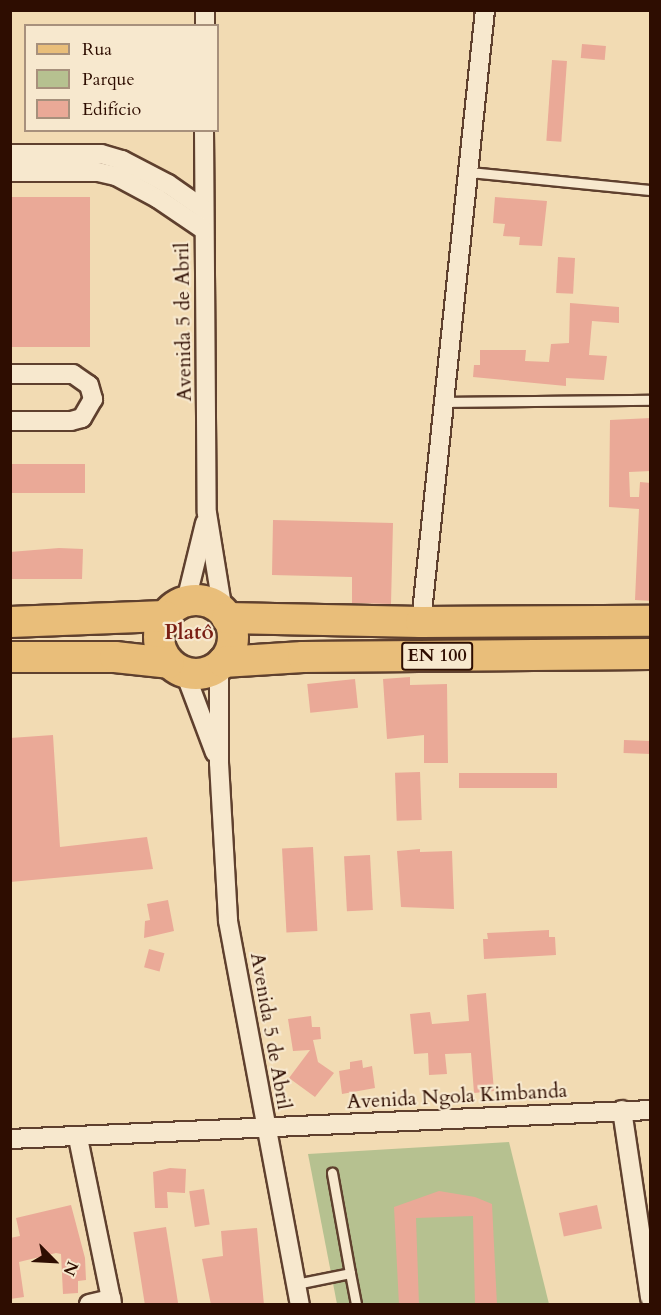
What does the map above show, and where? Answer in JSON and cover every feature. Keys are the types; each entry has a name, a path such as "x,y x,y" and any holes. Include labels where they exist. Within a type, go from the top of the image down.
{"main road":[{"name":"EN 100","path":"10,622 176,609 200,600 225,615 421,622 651,621"},
{"path":"176,609 159,645 177,668"},
{"path":"221,664 231,645 225,615"},
{"path":"496,620 498,656"},
{"name":"EN 100","path":"10,657 115,657 202,673 221,664 651,654"}],"street":[{"path":"421,622 441,402 469,172 484,10"},
{"name":"Avenida 5 de Abril","path":"204,132 207,513 225,615"},
{"path":"10,154 100,154 122,159 168,184 204,209"},
{"path":"10,172 98,172 116,176 157,198 204,230"},
{"path":"10,374 73,375 89,385 93,399 81,418 71,421 10,421"},
{"name":"Avenida 5 de Abril","path":"176,609 207,513"},
{"name":"Avenida 5 de Abril","path":"221,664 219,763 228,921 300,1305"},
{"name":"Avenida 5 de Abril","path":"177,668 219,763"},
{"path":"622,1110 651,1298"},
{"name":"Avenida Ngola Kimbanda","path":"10,1139 78,1138 651,1110"},
{"path":"78,1138 112,1302 89,1305"}],"lane":[{"path":"469,172 651,190"},
{"path":"441,402 651,400"},
{"path":"332,1173 356,1305"},
{"path":"296,1284 350,1274"}],"green space":[{"path":"509,1142 549,1304 337,1304 308,1154"}],"building":[{"path":"582,44 606,46 605,60 581,58"},
{"path":"552,60 567,61 561,142 546,141"},
{"path":"10,197 90,197 90,347 10,347"},
{"path":"495,197 547,201 542,246 519,245 520,237 503,236 505,224 493,223"},
{"path":"558,257 575,258 573,294 556,293"},
{"path":"570,303 619,307 619,323 592,321 589,355 607,356 604,380 566,378 566,386 473,377 474,365 480,365 480,350 526,350 525,361 549,362 551,344 569,343"},
{"path":"651,418 651,471 629,472 630,497 639,497 640,482 651,483 651,601 635,600 639,509 609,507 610,420"},
{"path":"10,464 85,464 85,493 10,493"},
{"path":"273,520 393,523 391,604 352,603 352,577 272,575"},
{"path":"59,548 83,549 82,579 10,579 10,552"},
{"path":"410,677 410,685 447,684 448,763 424,763 424,735 387,739 383,679"},
{"path":"355,679 358,708 310,713 307,684"},
{"path":"53,735 60,847 147,837 153,869 10,882 10,738"},
{"path":"624,740 650,741 650,754 624,753"},
{"path":"420,772 422,820 397,821 395,773"},
{"path":"459,773 557,773 557,788 459,788"},
{"path":"313,847 317,931 286,933 282,849"},
{"path":"420,849 420,852 452,851 454,909 401,907 397,851"},
{"path":"370,855 373,910 347,911 344,856"},
{"path":"168,900 174,931 144,938 145,921 150,920 147,904"},
{"path":"549,930 549,937 555,937 556,955 484,959 483,939 488,939 487,933"},
{"path":"149,949 164,953 160,971 144,967"},
{"path":"486,993 494,1091 474,1093 471,1053 445,1054 447,1074 429,1075 428,1053 414,1054 410,1014 430,1012 432,1024 469,1021 467,995"},
{"path":"311,1016 312,1027 320,1027 321,1039 313,1040 318,1062 334,1073 315,1097 289,1078 310,1050 293,1051 288,1019"},
{"path":"362,1060 363,1068 372,1066 375,1088 342,1094 339,1071 350,1069 350,1062"},
{"path":"170,1168 186,1169 185,1193 167,1192 168,1208 155,1208 153,1172"},
{"path":"204,1189 210,1225 195,1227 189,1191"},
{"path":"439,1191 475,1197 492,1204 497,1305 475,1305 473,1216 416,1218 419,1305 399,1305 394,1207"},
{"path":"71,1205 85,1258 86,1280 78,1281 78,1293 63,1294 61,1254 56,1253 19,1262 24,1297 10,1299 10,1238 20,1236 16,1218"},
{"path":"597,1205 602,1228 564,1237 559,1213"},
{"path":"166,1227 178,1304 145,1304 133,1232"},
{"path":"257,1228 264,1305 211,1305 202,1259 223,1256 221,1231"}],"district":[{"name":"Platô","path":"189,633"}]}
